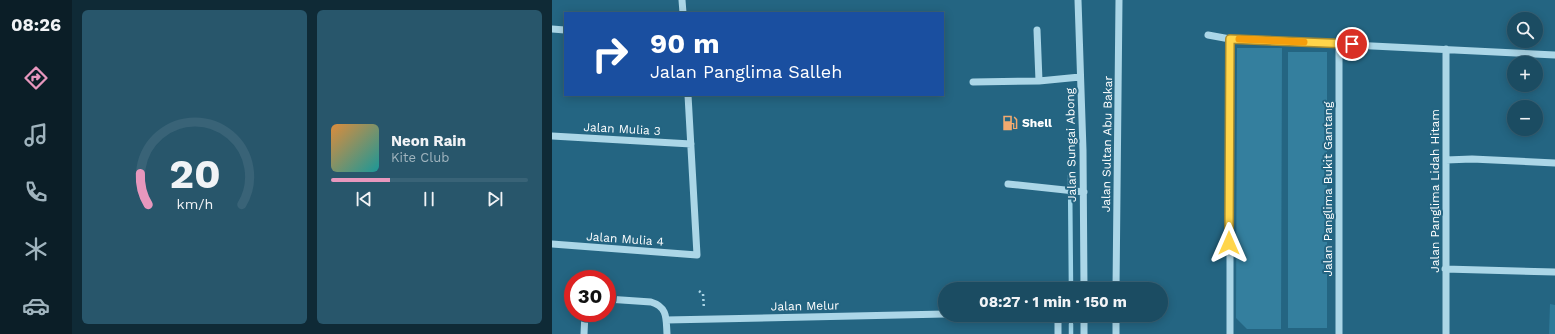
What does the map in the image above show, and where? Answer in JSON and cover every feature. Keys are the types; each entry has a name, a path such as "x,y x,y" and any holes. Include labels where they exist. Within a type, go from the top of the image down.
{"street":[{"path":"682,0 683,12"},
{"name":"Jalan Sungai Abong","path":"1078,0 1084,192 1084,282"},
{"name":"Jalan Sultan Abu Bakar","path":"1116,282 1119,0"},
{"path":"552,29 564,30"},
{"path":"1037,30 1039,81"},
{"path":"1208,35 1230,39 1555,55"},
{"path":"1230,39 1230,334"},
{"name":"Jalan Panglima Bukit Gantang","path":"1339,44 1339,334"},
{"name":"Jalan Panglima Lidah Hitam","path":"1446,49 1446,334"},
{"path":"973,82 1039,81 1080,77"},
{"path":"688,96 691,144"},
{"name":"Jalan Mulia 3","path":"552,136 691,144"},
{"name":"Jalan Mulia 4","path":"552,244 697,255 691,144"},
{"path":"1446,160 1472,159 1555,163"},
{"path":"1008,184 1084,192"},
{"path":"1445,269 1555,272"},
{"path":"616,300 651,302 658,304 664,309 667,334"},
{"name":"Jalan Melur","path":"666,320 938,314"},
{"path":"584,334 585,322"},
{"path":"1058,322 1058,334"},
{"path":"1084,322 1084,334"},
{"path":"1116,322 1116,334"}],"path":[{"path":"699,291 703,294 706,319"}],"shaded area":[{"path":"1550,304 1555,305 1555,334 1549,334"}],"building":[{"path":"1237,48 1282,48 1281,329 1247,329 1236,318"},
{"path":"1288,52 1327,52 1327,328 1288,328"}],"waterway":[{"path":"1070,175 1071,282"},
{"path":"1071,324 1071,334"}],"slow traffic":[{"path":"1239,39 1304,42"}],"place":[{"name":"Shell","path":"1010,123"}],"route":[{"path":"1229,243 1230,39 1352,44"}]}
